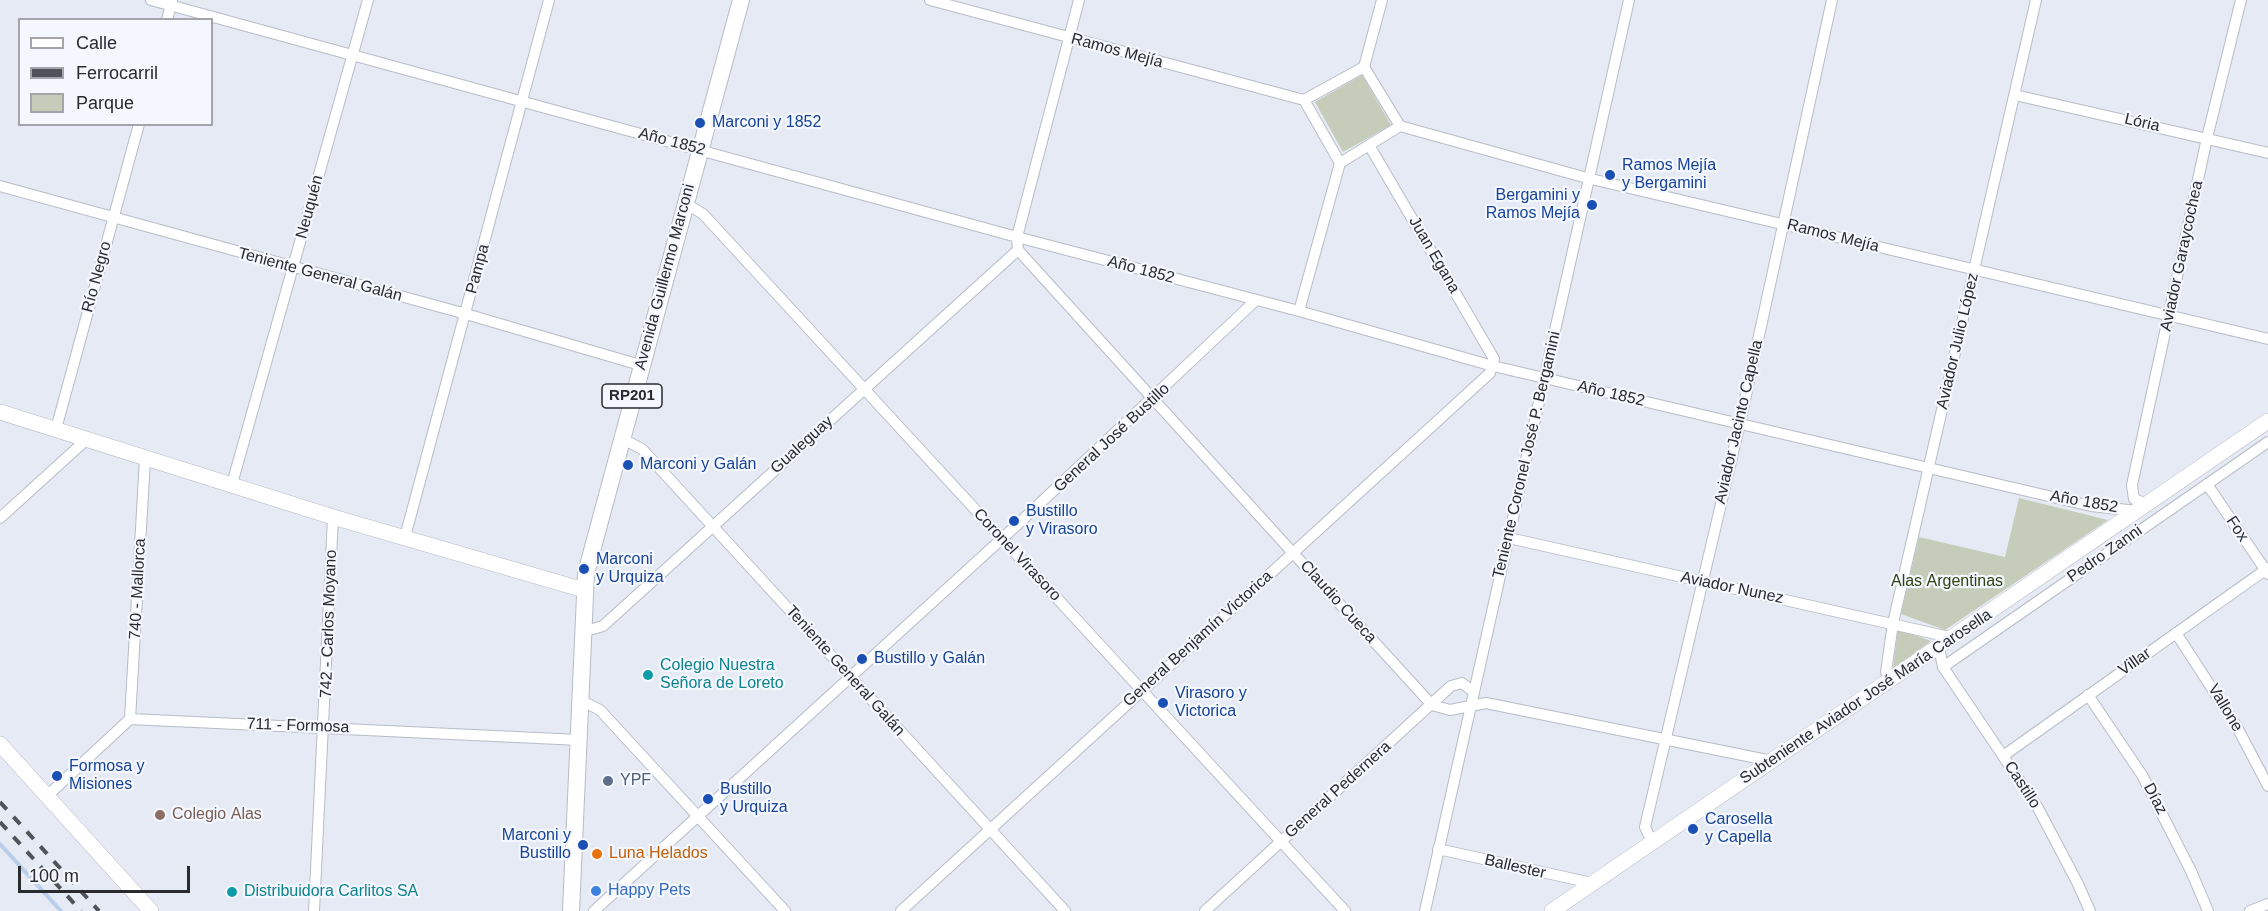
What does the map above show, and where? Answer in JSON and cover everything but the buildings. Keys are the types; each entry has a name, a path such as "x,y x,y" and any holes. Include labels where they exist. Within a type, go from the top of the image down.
{"main road":[{"name":"Avenida Guillermo Marconi","path":"584,590 640,365 741,0"},
{"name":"RP201","path":"571,911 580,740 584,590"}],"street":[{"name":"Año 1852","path":"151,0 172,3 352,56 1255,302 1299,311 1493,366 2091,506 2142,508"},
{"name":"Neuquén","path":"232,484 368,0"},
{"name":"Pampa","path":"405,537 549,0"},
{"name":"Ramos Mejía","path":"930,0 1304,100"},
{"path":"1018,250 1017,237 1079,0"},
{"path":"1340,163 1304,100 1364,67 1382,0"},
{"name":"Teniente Coronel José P. Bergamini","path":"1425,911 1587,178 1629,0"},
{"name":"Aviador Jacinto Capella","path":"1652,842 1645,827 1740,423 1832,0"},
{"name":"Aviador Julio López","path":"1894,679 1886,672 1893,623 2036,0"},
{"name":"Aviador Garaycochea","path":"2142,508 2134,499 2132,485 2207,138 2241,0"},
{"path":"168,18 172,3"},
{"path":"1299,311 1340,163 1400,126 1364,67"},
{"name":"Lória","path":"2015,95 2268,153"},
{"name":"Río Negro","path":"56,429 138,126"},
{"name":"Ramos Mejía","path":"1400,126 1587,178 2268,339"},
{"name":"Juan Egana","path":"1369,145 1490,352 1493,366"},
{"name":"Teniente General Galán","path":"0,186 466,314 640,365"},
{"name":"Coronel Virasoro","path":"685,203 703,214 1345,911"},
{"path":"1032,264 1034,252 1043,243"},
{"name":"Gualeguay","path":"582,632 603,626 1018,250"},
{"name":"Claudio Cueca","path":"1018,250 1432,705"},
{"name":"General José Bustillo","path":"594,911 1155,399 1255,302"},
{"name":"General Benjamín Victorica","path":"901,911 1486,378 1493,366"},
{"path":"0,412 333,517 584,590"},
{"name":"Subteniente Aviador José María Carosella","path":"1552,911 2268,421"},
{"name":"Teniente General Galán","path":"621,438 642,448 1065,911"},
{"path":"0,518 86,440"},
{"name":"Pedro Zanni","path":"1943,666 2268,442"},
{"name":"740 - Mallorca","path":"130,719 145,459"},
{"name":"Fox","path":"2206,484 2267,571"},
{"name":"742 - Carlos Moyano","path":"314,911 325,727 333,517"},
{"name":"Aviador Nunez","path":"1509,538 1954,638"},
{"name":"Villar","path":"2003,756 2267,571"},
{"name":"Vallone","path":"2176,633 2231,718 2268,786"},
{"path":"1939,648 1943,666"},
{"name":"Castillo","path":"1943,666 2043,817 2078,882 2090,911"},
{"name":"General Pedernera","path":"1205,911 1456,684 1462,683 1474,692"},
{"name":"Díaz","path":"2088,695 2142,775 2208,911"},
{"path":"580,700 600,710 784,911"},
{"path":"1432,705 1450,710 1486,703 1772,761"},
{"path":"47,796 130,719"},
{"name":"711 - Formosa","path":"130,719 580,740"},
{"path":"0,744 151,911"},
{"name":"Ballester","path":"1438,849 1592,883"},
{"path":"2250,911 2268,904"}],"green space":[{"path":"1362,75 1391,125 1343,152 1315,102"},
{"name":"Alas Argentinas","path":"2019,498 2108,520 1945,630 1901,614 1919,537 2005,557"},
{"path":"1898,629 1931,641 1893,669"}],"waterway":[{"path":"0,844 61,911"}],"railway":[{"path":"0,802 99,911"},
{"path":"0,822 81,911"}],"place":[{"name":"Marconi y 1852","path":"700,123"},
{"name":"Ramos Mejía y Bergamini","path":"1610,175"},
{"name":"Bergamini y Ramos Mejía","path":"1592,205"},
{"name":"Marconi y Galán","path":"628,465"},
{"name":"Bustillo y Virasoro","path":"1014,521"},
{"name":"Marconi y Urquiza","path":"584,569"},
{"name":"Bustillo y Galán","path":"862,659"},
{"name":"Colegio Nuestra Señora de Loreto","path":"648,675"},
{"name":"Virasoro y Victorica","path":"1163,703"},
{"name":"Formosa y Misiones","path":"57,776"},
{"name":"YPF","path":"608,781"},
{"name":"Bustillo y Urquiza","path":"708,799"},
{"name":"Colegio Alas","path":"160,815"},
{"name":"Carosella y Capella","path":"1693,829"},
{"name":"Marconi y Bustillo","path":"583,845"},
{"name":"Luna Helados","path":"597,854"},
{"name":"Happy Pets","path":"596,891"},
{"name":"Distribuidora Carlitos SA","path":"232,892"}]}
